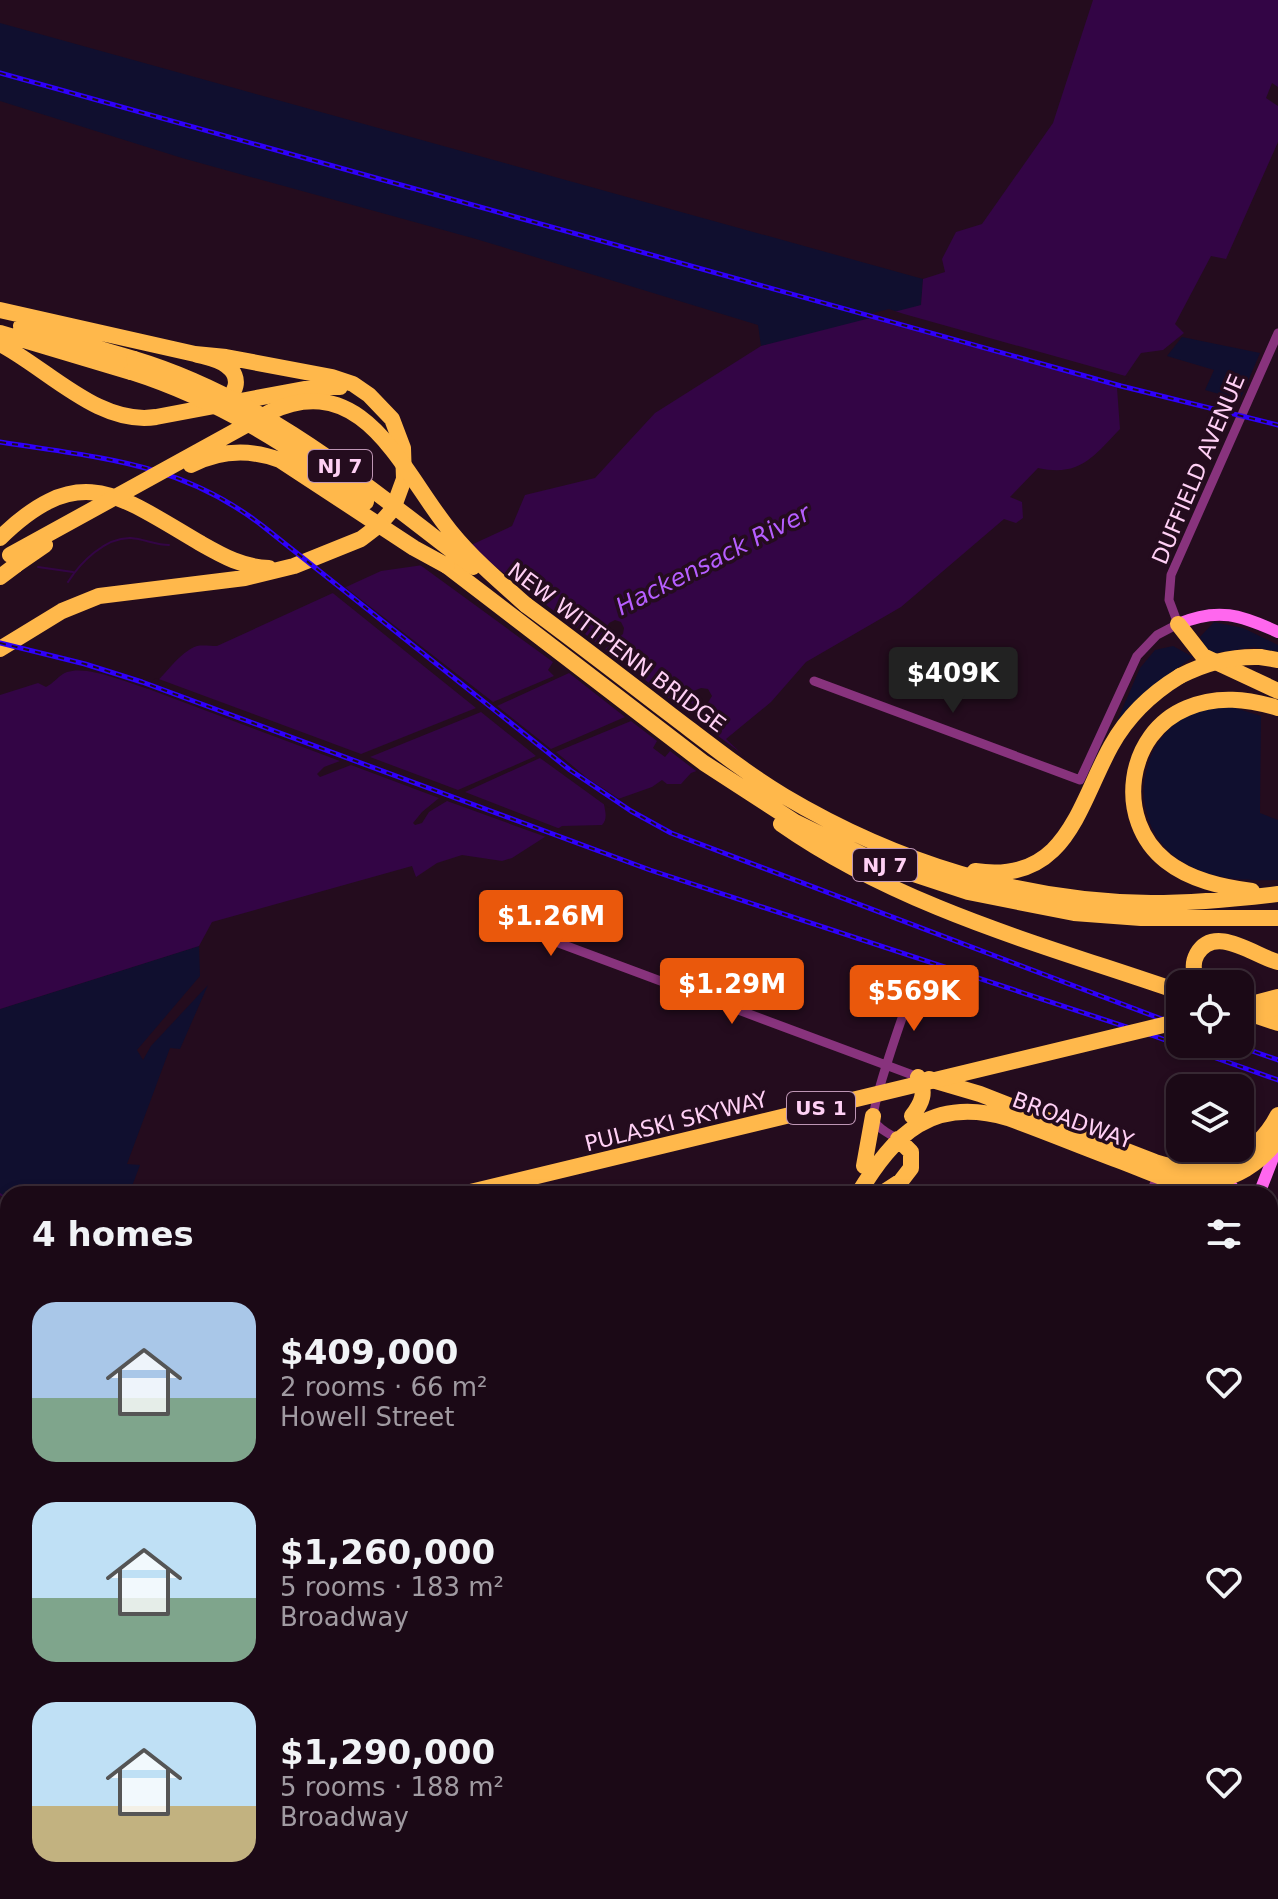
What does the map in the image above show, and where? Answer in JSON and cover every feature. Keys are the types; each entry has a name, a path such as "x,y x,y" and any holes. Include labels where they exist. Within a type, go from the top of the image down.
{"highway":[{"path":"0,310 195,354 224,364 234,374 234,392 228,399 200,408"},
{"name":"NJ 7","path":"0,320 132,366"},
{"name":"NJ 7","path":"0,333 132,366"},
{"path":"0,344 93,404 116,415 150,418 327,386 351,390 378,403"},
{"path":"0,649 71,606 99,596 233,580 286,568 361,539 393,509 404,479 403,448 396,426 378,403 358,387 339,379 195,354"},
{"name":"NEW WITTPENN BRIDGE","path":"132,366 262,430 332,477 704,763 742,778"},
{"name":"NEW WITTPENN BRIDGE","path":"132,366 214,390 320,451 526,605 742,778"},
{"path":"0,577 9,561 60,525 270,412 293,403 319,402 351,411 373,426 458,539 526,605"},
{"path":"9,561 197,462 219,454 242,452 267,456 287,464 414,548 447,566"},
{"path":"0,538 31,509 48,500 76,493 97,493 136,505 231,560 256,567 286,568"},
{"path":"1178,624 1193,646 1208,659 1278,691"},
{"path":"928,862 987,873 1023,867 1039,860 1059,844 1074,826 1111,746 1124,726 1150,698 1180,676 1224,660 1260,657 1278,660"},
{"path":"1277,897 1208,882 1172,865 1155,850 1142,832 1133,791 1137,763 1148,741 1163,724 1182,710 1210,701 1225,700 1278,708"},
{"path":"704,763 734,791 858,872 932,906 1166,987"},
{"name":"NJ 7","path":"742,778 881,845 970,877 1062,896 1220,909"},
{"name":"NJ 7","path":"742,778 815,832 900,871 968,892 1074,913 1125,918 1220,909 1277,897"},
{"path":"1220,909 1278,918"},
{"path":"1195,970 1196,956 1202,948 1215,942 1227,942 1278,962"},
{"path":"1254,1004 1278,997"},
{"path":"1254,1013 1278,1007"},
{"path":"1254,1014 1278,1023"},
{"name":"PULASKI SKYWAY","path":"495,1186 1166,1024"},
{"name":"PULASKI SKYWAY","path":"547,1186 1166,1034"},
{"path":"918,1077 980,1094 1006,1106"},
{"path":"851,1186 864,1166 912,1116 923,1097 923,1087 918,1077"},
{"path":"912,1116 960,1101 1006,1106"},
{"name":"BROADWAY","path":"1006,1106 1167,1166 1189,1169 1220,1180"},
{"name":"BROADWAY","path":"893,1136 939,1116 986,1113 1008,1118 1158,1175 1188,1183"},
{"path":"1220,1180 1240,1156 1257,1144 1278,1115"},
{"path":"864,1166 873,1116"},
{"path":"863,1186 893,1136"},
{"path":"893,1136 911,1152 911,1168 893,1186"},
{"path":"1188,1183 1220,1180 1252,1165 1278,1139"}],"street":[{"name":"DUFFIELD AVENUE","path":"1178,624 1169,600 1171,575 1278,333"},
{"path":"814,681 1080,780 1137,656 1157,635 1200,615 1220,613 1249,619 1278,632"},
{"path":"505,923 918,1077"},
{"path":"893,1136 876,1123 873,1116 886,1066 912,991"},
{"path":"1262,1186 1278,1145"},
{"path":"1153,1186 1158,1175"},
{"path":"1188,1183 1192,1186"}],"shaded area":[{"path":"0,23 923,279 921,305 877,321 761,346 758,325 476,239 182,158 0,101"},
{"path":"1182,337 1260,353 1240,400 1205,390 1214,370 1167,356"},
{"path":"1214,622 1243,628 1278,645 1278,652 1254,647 1209,654 1200,637"},
{"path":"1173,646 1193,657 1166,676 1107,744 1140,668 1155,650"},
{"path":"1229,706 1261,716 1260,813 1278,820 1278,880 1217,876 1183,862 1165,847 1152,828 1145,807 1144,785 1148,763 1158,743 1173,725 1193,712"},
{"path":"199,946 200,976 137,1050 143,1060 151,1046 208,985 180,1049 170,1048 127,1164 140,1165 132,1186 0,1186 0,1009"}],"water":[{"name":"Hackensack River","path":"1093,0 1278,0 1278,87 1272,83 1266,98 1278,106 1278,142 1226,259 1211,256 1175,324 1184,333 1163,350 1141,353 1117,388 1120,429 1093,456 1065,470 1038,468 1010,497 1022,502 1023,518 1016,523 1004,519 901,607 806,662 771,702 726,739 742,754 691,773 681,784 667,784 662,780 652,787 604,804 606,818 602,825 562,826 512,858 502,861 462,855 437,863 416,877 412,866 212,922 199,946 0,1009 0,695 38,683 46,687 64,673 76,670 149,689 190,649 217,646 381,571 430,564 512,526 525,495 595,478 655,413 761,346 921,305 923,279 945,272 942,259 956,232 982,224 1053,123"}],"pier":[{"path":"889,309 1129,377 1122,387 865,315"},
{"path":"469,541 485,559 578,629 582,624 590,628 585,634 599,645 610,636 606,629 609,623 615,620 621,622 623,634 605,649 671,700 701,688 708,689 712,696 707,704 699,704 695,698 687,699 676,704 681,708 687,700 699,709 694,718 745,756 700,774 670,751 665,757 653,748 657,741 631,721 556,752 587,778 624,802 609,808 540,758 465,792 563,830 549,838 447,801 429,812 422,823 415,825 413,823 422,812 439,798 351,765 320,777 317,774 324,767 340,761 122,679 78,666 91,667 148,685 156,678 361,754 476,708 329,590 341,584 493,702 554,676 548,670 553,662 416,562 429,560","holes":["569,673 625,717 551,749 497,706","481,712 536,756 458,790 370,757"]}],"waterway":[{"path":"68,582 86,559 112,542 131,538 169,545"},
{"path":"38,567 73,572"}],"railway":[{"path":"0,73 1121,386 1278,425"},
{"path":"0,442 138,466 202,489 233,505 570,770 631,811 671,833 1166,1021"},
{"path":"0,643 142,682 650,870 1154,1036 1278,1080"},
{"path":"1254,1052 1278,1060"}]}
